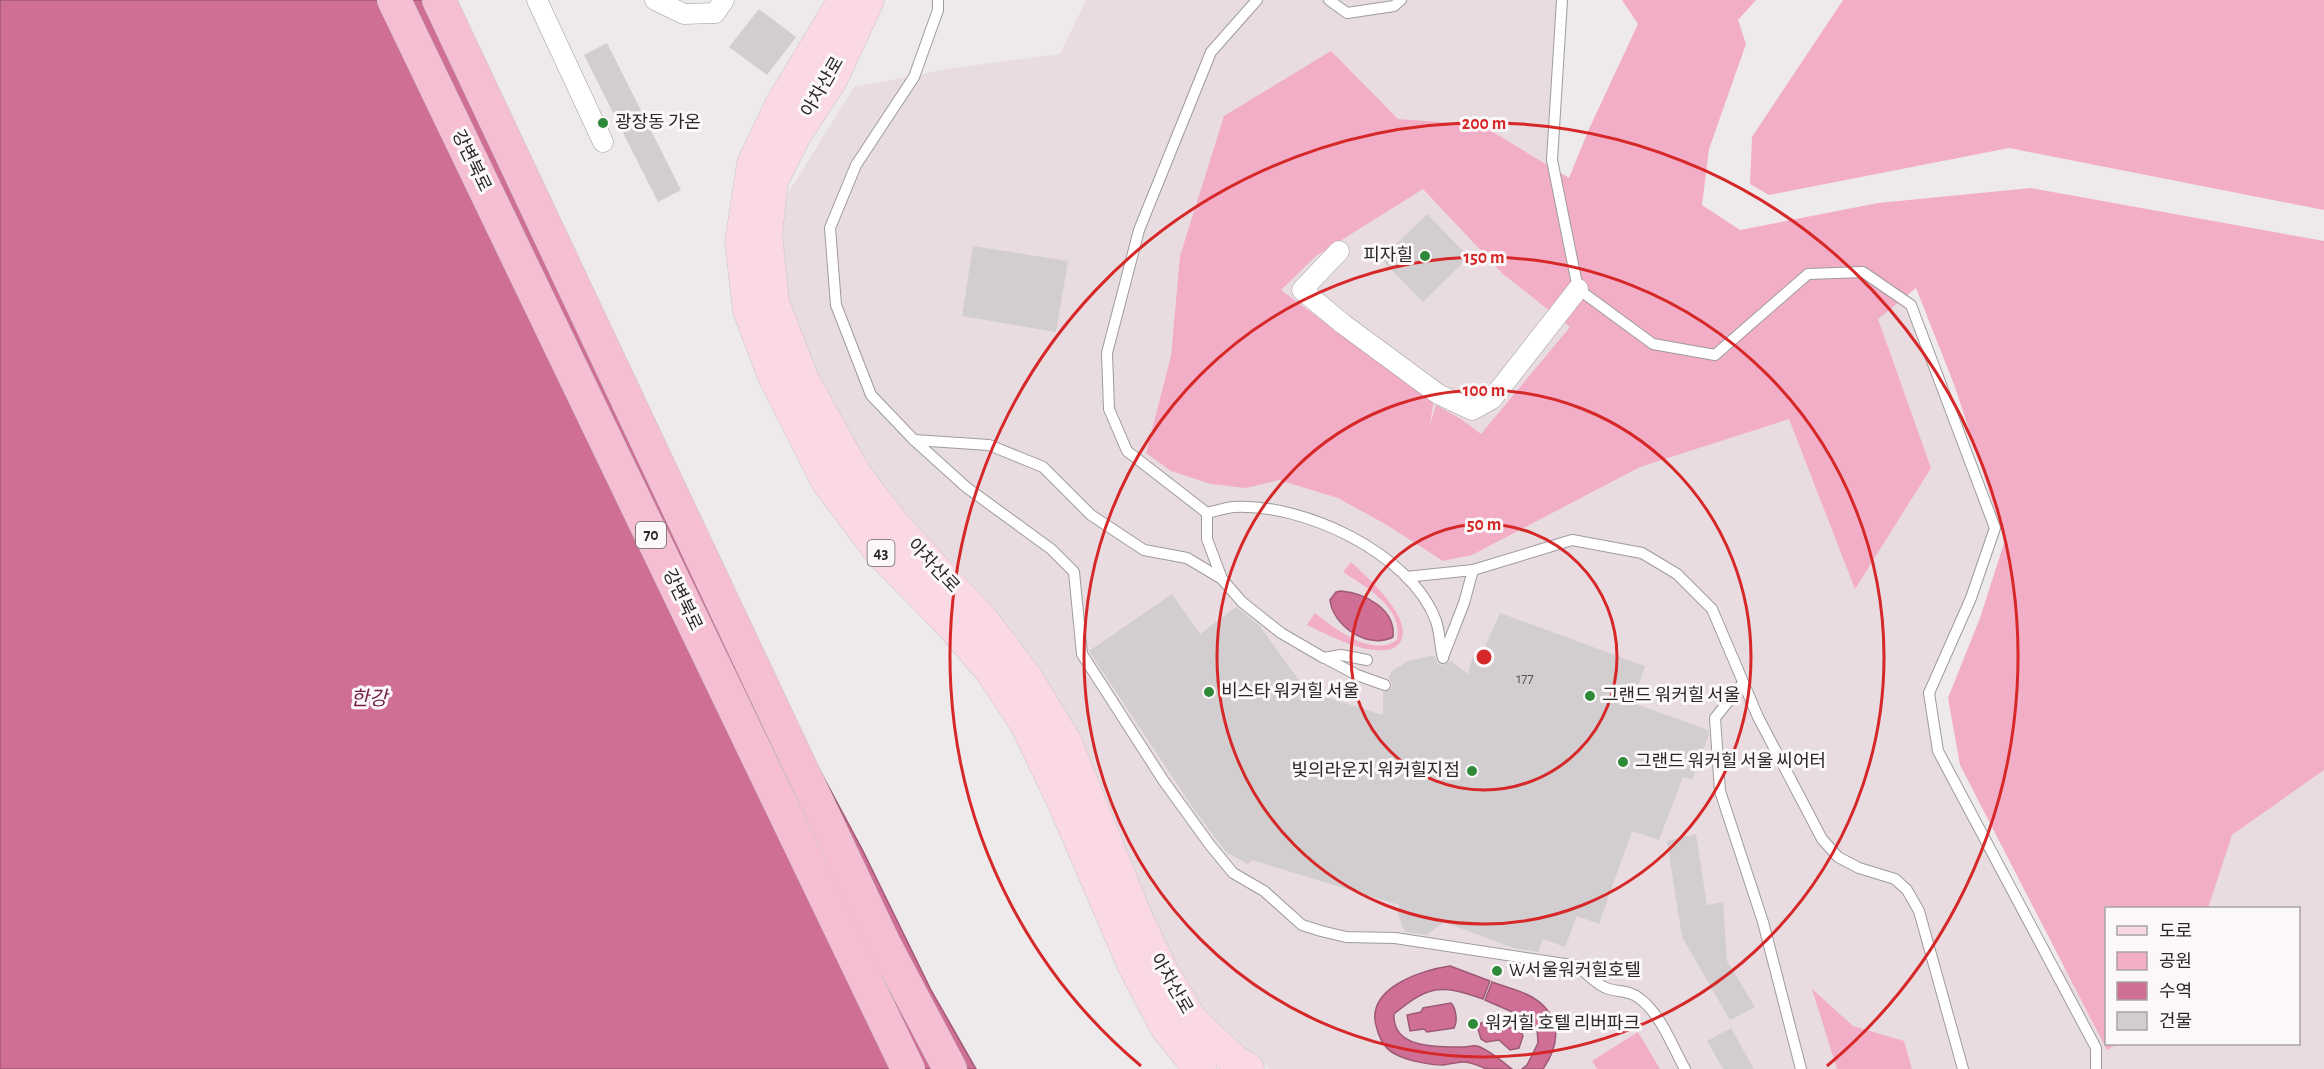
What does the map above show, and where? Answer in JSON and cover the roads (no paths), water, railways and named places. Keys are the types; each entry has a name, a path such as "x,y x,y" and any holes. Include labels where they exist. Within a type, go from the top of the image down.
{"highway":[{"name":"강변북로","path":"394,0 908,1069"},
{"name":"강변북로","path":"439,0 884,944 950,1069"}],"main road":[{"name":"아차산로","path":"844,0 781,105 753,164 741,243 749,310 773,374 827,480 882,554 952,625 992,672 1026,724 1133,964 1166,1027 1200,1069"},
{"name":"아차산로","path":"868,0 832,78 795,135 772,181 766,234 773,302 802,378 855,474 895,526 979,616 1028,680 1066,742 1137,919 1162,971 1192,1021 1236,1062 1248,1069"}],"street":[{"path":"537,0 603,142"},
{"path":"654,0 684,14 715,13 724,0"},
{"path":"1340,251 1302,290 1343,324 1438,394 1472,410 1492,399 1578,289"}],"lane":[{"path":"938,0 938,10 914,77 856,165 830,228 836,305 871,395 914,440 966,487 1051,549 1074,572 1082,654 1163,780 1233,873 1264,891 1302,925 1321,931 1346,937 1395,938 1578,966 1591,979 1605,988 1627,991 1651,1009 1685,1069"},
{"path":"1207,513 1127,451 1110,410 1107,353 1139,230 1211,52 1257,0"},
{"path":"1329,0 1347,13 1394,6 1401,0"},
{"path":"1562,0 1552,160 1578,289 1653,344 1715,355 1808,274 1863,272 1911,305 1995,528 1971,597 1929,693 1938,751 2096,1048 2096,1069"},
{"path":"914,440 989,445 1043,467 1091,515 1144,550 1187,558 1222,579 1242,602 1273,627 1357,675 1385,685"},
{"path":"1207,513 1233,507 1286,512 1328,526 1364,543 1396,566 1427,605 1436,622 1443,658 1464,603 1473,570"},
{"path":"1207,513 1207,539 1222,579"},
{"path":"1407,577 1473,570 1572,540 1642,553 1677,574 1712,609 1758,717 1822,839 1838,857 1859,868 1895,879 1907,890 1919,911 1963,1069"},
{"path":"1324,657 1341,655 1367,660"},
{"path":"1743,683 1715,718 1720,791 1763,922 1801,1069"}],"water":[{"name":"한강","path":"0,0 440,0 794,722 863,851 931,990 976,1069 0,1069"},
{"path":"1336,592 1360,595 1377,604 1390,618 1393,637 1383,640 1363,638 1345,627 1333,610 1330,600"},
{"path":"1450,966 1490,981 1483,999 1456,991 1436,990 1426,993 1394,1014 1395,1025 1400,1034 1418,1044 1430,1046 1477,1046 1491,1053 1512,1069 1484,1068 1466,1062 1444,1065 1419,1062 1395,1054 1383,1044 1375,1015 1378,1003 1386,993 1410,977"},
{"path":"1492,982 1532,997 1549,1012 1556,1030 1555,1040 1543,1069 1522,1069 1527,1065 1538,1043 1537,1027 1526,1018 1485,1000"},
{"path":"1451,1003 1456,1015 1454,1028 1427,1032 1424,1029 1410,1031 1407,1015 1421,1012 1423,1008"},
{"path":"1490,1019 1495,1020 1504,1028 1513,1027 1520,1030 1523,1036 1519,1048 1510,1050 1499,1040 1486,1042 1481,1039 1478,1029 1481,1023"}],"place":[{"name":"광장동 가온","path":"603,123"},
{"name":"피자힐","path":"1425,256"},
{"name":"비스타 워커힐 서울","path":"1209,692"},
{"name":"그랜드 워커힐 서울","path":"1590,696"},
{"name":"그랜드 워커힐 서울 씨어터","path":"1623,762"},
{"name":"빛의라운지 워커힐지점","path":"1472,771"},
{"name":"W서울워커힐호텔","path":"1497,971"},
{"name":"워커힐 호텔 리버파크","path":"1473,1024"}]}
